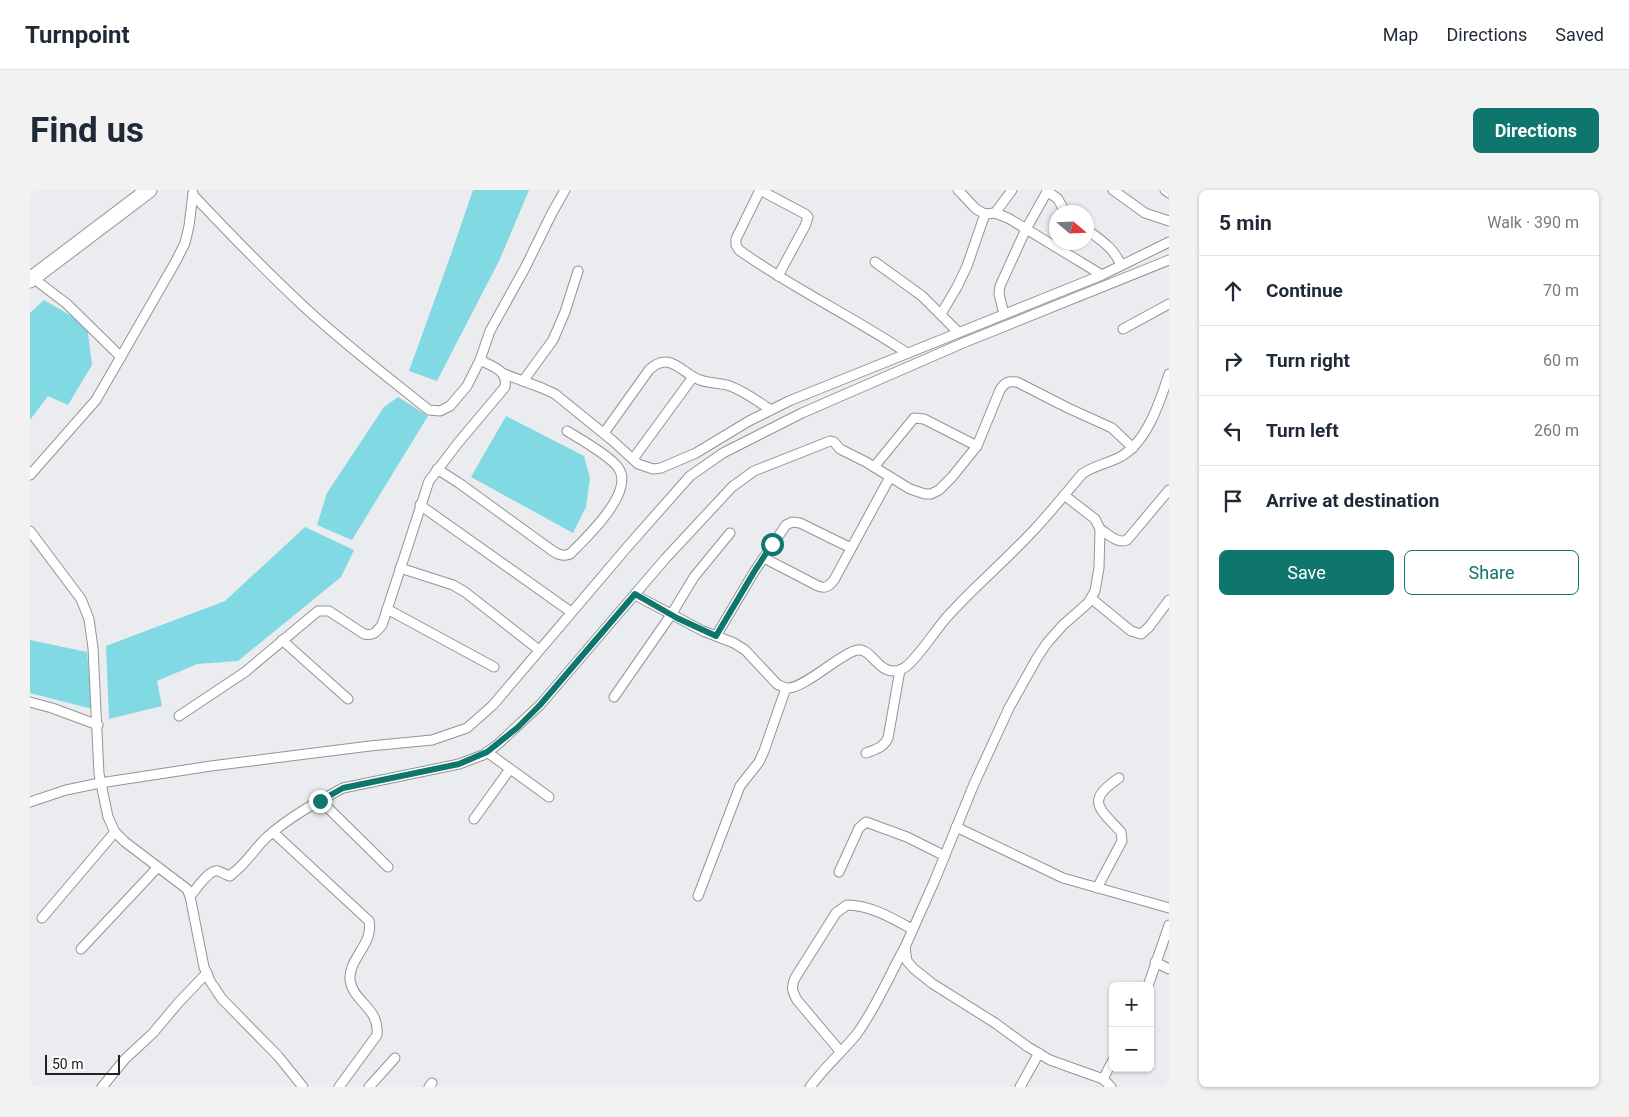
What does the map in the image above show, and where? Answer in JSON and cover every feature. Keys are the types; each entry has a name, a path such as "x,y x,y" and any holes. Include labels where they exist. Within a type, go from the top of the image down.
{"main road":[{"path":"31,279 150,190"}],"street":[{"path":"193,193 251,255 301,303 362,356 429,410 440,412 450,406 467,386 480,360 490,331 565,190"},
{"path":"778,276 808,217 760,190 736,239 736,245 739,250 778,276 875,332 907,353"},
{"path":"958,190 976,209 985,214 995,214 1008,218 1102,275"},
{"path":"995,214 1012,190"},
{"path":"1113,190 1145,213 1169,222"},
{"path":"1166,190 1169,193"},
{"path":"1004,314 999,294 1000,286 1026,229 1047,191 1058,199 1062,205"},
{"path":"30,475 96,400 121,357 185,242 193,193"},
{"path":"941,314 967,266 985,214"},
{"path":"1094,235 1111,247 1121,265"},
{"path":"480,360 499,369 504,374 555,394 645,468 661,468 696,453 749,421 789,401 1102,275 1169,242"},
{"path":"30,802 100,779 432,740 467,728 493,705 571,612 690,476 723,453 802,413 963,343 1169,260"},
{"path":"875,262 922,296 958,332"},
{"path":"523,381 553,340 565,312 578,271"},
{"path":"31,279 68,304 121,357"},
{"path":"1123,329 1169,304"},
{"path":"604,433 649,370 654,365 669,362 678,365 693,377 702,381 737,389 771,410"},
{"path":"179,716 245,672 318,611 329,611 364,634 371,635 376,632 382,625 429,481 505,387 504,374"},
{"path":"635,594 671,615 734,643 745,650 777,684 786,688 794,687 824,670 853,650 860,649 864,651 888,670 895,672 905,668 945,619 1033,531 1082,474 1089,469 1117,459 1134,448 1165,401 1169,374"},
{"path":"633,459 693,377"},
{"path":"190,896 212,871 217,870 230,876 235,873 273,832 343,788 459,764 487,752 517,728 540,705 635,594 732,487 754,471 830,441 834,442 840,450 866,462 910,489 931,494 939,490 952,477 977,446 1000,390 1008,381 1017,382 1112,428 1134,448"},
{"path":"874,467 914,418 924,419 977,446"},
{"path":"437,469 550,549 558,554 570,554 593,531 613,504 622,488 623,477 615,463 567,431"},
{"path":"764,558 823,588 828,587 834,580 890,477"},
{"path":"1100,529 1117,540 1122,542 1127,540 1169,490"},
{"path":"810,1087 865,1022 905,947 974,784 1009,708 1037,658 1063,625 1092,599 1100,568 1100,529 1095,519 1064,495"},
{"path":"420,506 571,612"},
{"path":"716,636 786,525 792,522 807,526 851,548"},
{"path":"30,531 81,599 89,619 93,648 100,779 108,817 115,832 187,889 204,967 222,999 278,1056 303,1087"},
{"path":"614,697 671,615 694,577 730,533"},
{"path":"400,568 459,589 539,650"},
{"path":"1092,599 1131,631 1141,634 1149,627 1169,600"},
{"path":"387,609 494,667"},
{"path":"282,640 348,699"},
{"path":"866,753 885,745 888,738 900,670"},
{"path":"698,896 740,786 759,762 764,751 786,688"},
{"path":"30,702 98,725"},
{"path":"487,752 549,797"},
{"path":"474,818 510,769"},
{"path":"1097,888 1122,841 1123,836 1121,832 1100,808 1099,801 1104,788 1119,778"},
{"path":"320,801 388,867"},
{"path":"839,872 860,828 866,822 945,856"},
{"path":"956,827 1063,878 1169,908"},
{"path":"42,918 115,832"},
{"path":"273,832 369,921 371,929 369,937 350,977 355,991 375,1017 378,1025 377,1034 339,1087"},
{"path":"81,949 158,867"},
{"path":"840,1051 792,992 795,978 836,913 847,905 869,908 912,929"},
{"path":"1149,982 1169,925"},
{"path":"905,947 907,961 914,970 1050,1060 1103,1079 1111,1087"},
{"path":"1155,962 1169,969"},
{"path":"102,1087 125,1059 153,1033 178,1002 207,973"},
{"path":"1020,1087 1039,1053"},
{"path":"369,1087 395,1058"},
{"path":"1103,1079 1109,1068"}],"water":[{"path":"473,190 529,190 500,259 437,381 409,371"},
{"path":"44,300 87,325 92,365 68,405 48,396 30,420 30,313"},
{"path":"398,397 428,416 352,540 317,525 327,493 384,407"},
{"path":"506,416 584,456 590,478 586,507 573,533 471,477"},
{"path":"305,527 354,550 341,577 238,661 197,664 157,681 162,706 109,719 106,646 225,601"},
{"path":"30,640 87,652 92,709 30,693"}],"route":[{"path":"320,801 343,788 459,764 483,755 517,728 540,705 635,594 702,631 716,636 772,544"}]}
